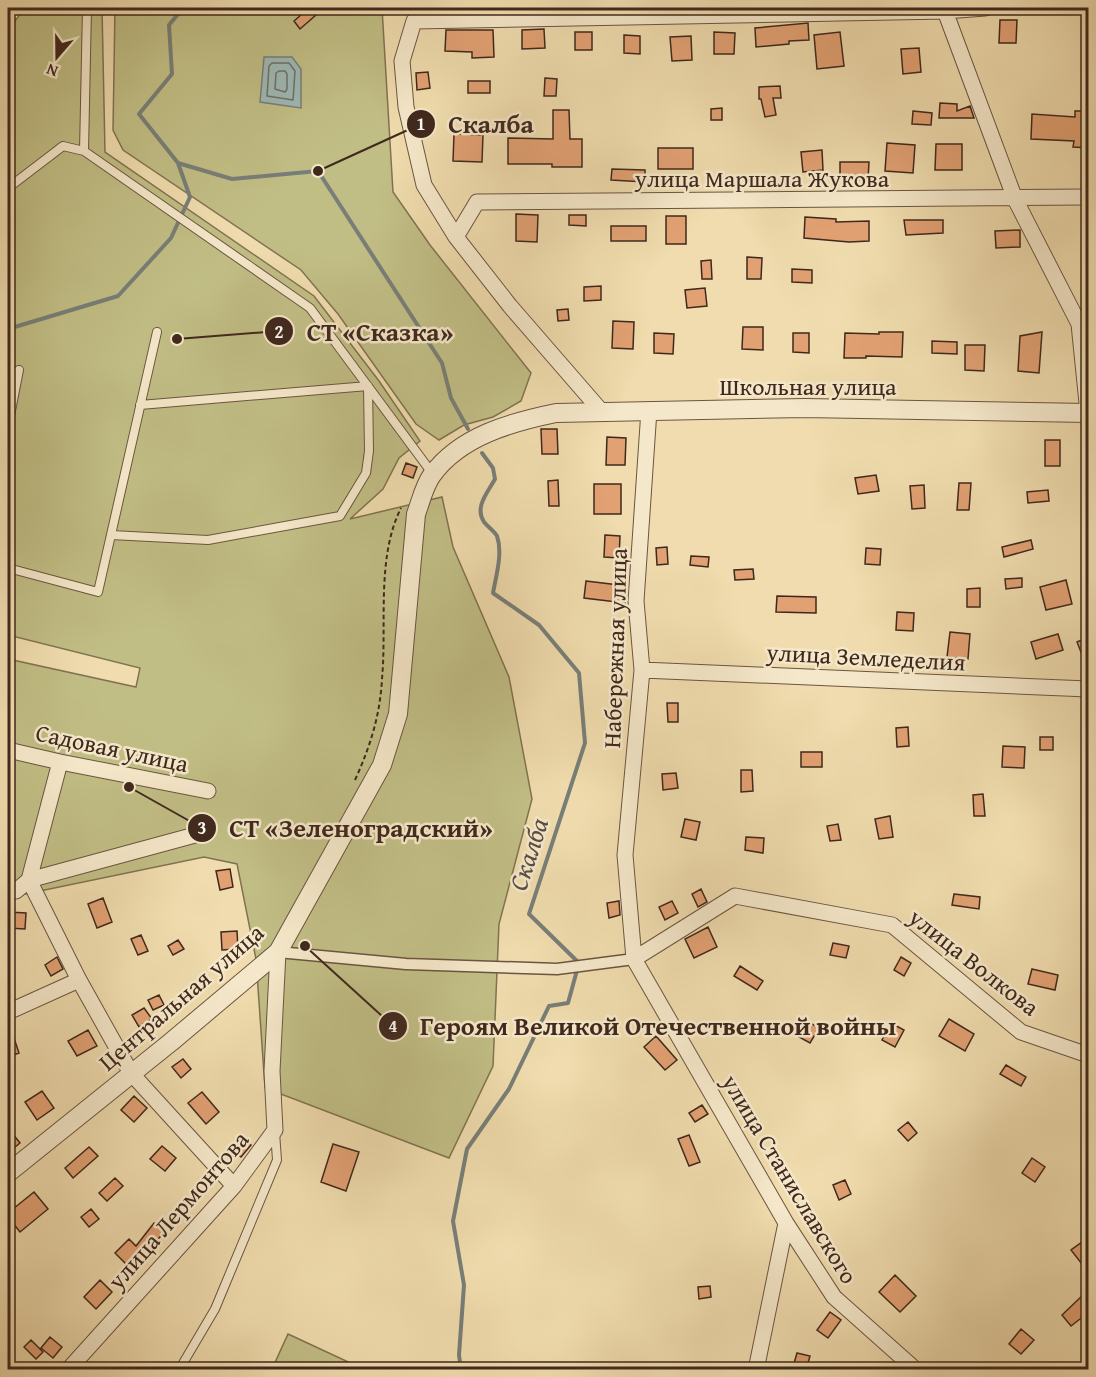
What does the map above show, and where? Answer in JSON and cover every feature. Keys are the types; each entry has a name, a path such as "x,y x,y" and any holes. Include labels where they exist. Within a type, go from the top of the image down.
{"street":[{"path":"602,412 510,306 456,237 424,185 406,106 402,61 414,21 945,12 985,8"},
{"path":"945,12 1015,199 1079,324 1088,414"},
{"name":"улица Маршала Жукова","path":"456,237 477,202 1089,197"},
{"name":"Школьная улица","path":"433,474 452,455 496,429 528,418 556,413 805,408 1088,414"},
{"name":"Набережная улица","path":"634,959 625,855 642,670 636,601 648,410"},
{"name":"Центральная улица","path":"8,1173 278,952 382,765 398,714 410,509 433,474"},
{"name":"улица Земледелия","path":"642,670 1089,689"},
{"name":"Садовая улица","path":"8,750 208,791"},
{"path":"60,762 29,880 79,980 131,1073 234,1186"},
{"path":"8,889 16,891 29,880 206,832"},
{"name":"улица Волкова","path":"634,959 735,896 891,925 1021,1032 1089,1055"},
{"path":"278,952 406,964 557,969 634,959"},
{"name":"улица Лермонтова","path":"68,1370 234,1186 275,1130 272,1071 278,952"},
{"name":"улица Станиславского","path":"634,959 786,1223 834,1297 916,1370"},
{"path":"8,1012 79,980"},
{"path":"756,1370 786,1223"}],"lane":[{"path":"8,23 19,8"},
{"path":"84,151 87,8"},
{"path":"8,188 63,146 84,151 310,308 433,474"},
{"path":"8,568 98,591 157,332"},
{"path":"8,426 19,370"},
{"path":"140,405 368,386"},
{"path":"111,535 208,540 340,516 366,473 369,451 368,386"},
{"path":"179,1370 215,1309 277,1160 275,1130"}],"path":[{"path":"352,787 367,753 376,723 382,680 386,554 394,521 410,509"}],"shaded area":[{"path":"8,8 102,8 105,152 314,296 379,381 420,441 399,458 383,489 350,519 442,497 453,547 509,677 532,799 499,924 493,1066 449,1158 265,1088 256,959 237,864 204,857 8,896 8,659 136,687 140,668 8,635"},
{"path":"115,8 382,8 393,192 430,245 531,373 521,401 493,417 464,425 439,440 416,424 338,314 301,270 123,150 113,130"},
{"path":"288,1334 357,1366 355,1369 272,1369"}],"water":[{"path":"264,57 292,57 301,69 301,108 260,102"}],"building":[{"path":"309,8 324,8 300,29 294,21"},
{"path":"1000,20 1017,20 1016,43 999,43"},
{"path":"808,23 809,40 756,47 755,28"},
{"path":"544,29 545,48 522,49 522,30"},
{"path":"446,30 493,30 494,57 472,58 472,52 445,51"},
{"path":"575,32 592,32 592,50 575,50"},
{"path":"714,32 735,33 734,54 714,54"},
{"path":"840,32 844,66 817,69 814,35"},
{"path":"624,35 640,36 640,54 624,53"},
{"path":"691,36 692,60 672,61 670,37"},
{"path":"919,48 921,72 903,74 901,49"},
{"path":"428,72 430,88 417,90 416,73"},
{"path":"545,78 557,79 556,96 544,96"},
{"path":"468,81 490,81 490,93 468,93"},
{"path":"780,86 781,98 773,98 776,115 765,117 761,99 759,99 759,87"},
{"path":"940,103 957,104 957,111 970,106 974,118 939,118"},
{"path":"722,108 722,120 711,120 711,109"},
{"path":"553,110 569,110 570,139 582,139 582,167 508,164 508,138 553,139"},
{"path":"913,111 932,113 931,125 912,124"},
{"path":"1075,111 1089,111 1089,148 1073,147 1074,141 1031,139 1032,114 1075,117"},
{"path":"454,134 483,135 482,162 453,161"},
{"path":"887,143 915,145 913,173 885,171"},
{"path":"936,144 962,144 962,170 935,170"},
{"path":"658,148 693,148 693,169 658,169"},
{"path":"822,150 823,170 803,172 801,152"},
{"path":"840,162 869,162 868,180 840,179"},
{"path":"612,169 645,170 645,182 611,180"},
{"path":"516,214 538,215 537,242 516,241"},
{"path":"569,215 586,215 586,226 569,225"},
{"path":"666,216 686,216 686,244 666,244"},
{"path":"805,217 836,219 836,222 869,221 869,241 849,242 804,238"},
{"path":"904,220 943,220 943,233 906,235"},
{"path":"611,226 646,226 646,241 611,241"},
{"path":"1020,230 1020,247 996,248 995,231"},
{"path":"747,257 762,258 761,279 747,279"},
{"path":"711,260 712,279 702,279 701,261"},
{"path":"792,269 812,270 812,283 792,282"},
{"path":"601,286 601,300 584,301 584,287"},
{"path":"705,288 707,306 687,308 685,290"},
{"path":"568,309 569,320 558,321 557,310"},
{"path":"613,321 634,322 633,349 612,348"},
{"path":"743,327 763,327 763,350 742,349"},
{"path":"879,332 903,332 902,357 844,358 845,333 879,334"},
{"path":"1042,332 1039,373 1018,371 1020,336"},
{"path":"654,333 674,334 673,354 654,353"},
{"path":"793,333 809,333 809,353 793,352"},
{"path":"932,341 957,342 957,354 932,353"},
{"path":"965,345 985,345 984,371 965,370"},
{"path":"541,429 557,429 558,454 542,454"},
{"path":"607,437 626,438 625,465 606,465"},
{"path":"1045,440 1060,440 1060,466 1045,466"},
{"path":"406,463 417,467 413,478 402,474"},
{"path":"876,475 879,491 858,494 855,478"},
{"path":"558,480 559,506 549,506 548,481"},
{"path":"959,483 971,483 969,510 957,510"},
{"path":"594,484 621,484 621,514 594,514"},
{"path":"924,485 925,508 912,509 910,486"},
{"path":"1048,490 1049,501 1028,503 1027,492"},
{"path":"605,535 620,536 619,558 604,557"},
{"path":"1031,540 1033,549 1004,557 1002,547"},
{"path":"667,547 668,564 657,565 656,548"},
{"path":"866,548 881,549 880,565 865,564"},
{"path":"691,556 709,557 708,567 690,565"},
{"path":"753,569 754,579 735,580 734,570"},
{"path":"1022,578 1022,587 1006,589 1005,579"},
{"path":"1066,580 1072,604 1046,610 1040,587"},
{"path":"586,581 627,586 625,603 584,598"},
{"path":"980,588 980,607 967,607 967,589"},
{"path":"777,596 816,597 816,613 776,612"},
{"path":"897,612 914,613 913,631 896,630"},
{"path":"950,632 970,634 968,659 947,657"},
{"path":"1058,634 1063,650 1036,659 1031,642"},
{"path":"1089,637 1089,670 1088,670 1077,642"},
{"path":"613,641 625,642 624,654 612,653"},
{"path":"667,703 678,703 678,722 668,722"},
{"path":"908,727 909,746 897,747 896,728"},
{"path":"1040,737 1053,737 1053,750 1040,750"},
{"path":"1003,746 1025,747 1024,768 1002,767"},
{"path":"801,752 822,752 822,767 801,767"},
{"path":"741,770 752,770 753,791 741,792"},
{"path":"676,773 678,788 663,790 662,774"},
{"path":"983,794 985,816 974,816 973,795"},
{"path":"890,816 893,837 879,839 875,819"},
{"path":"685,819 700,822 696,840 681,837"},
{"path":"838,824 841,840 830,841 827,826"},
{"path":"746,837 764,838 763,853 745,850"},
{"path":"230,869 233,887 220,890 216,871"},
{"path":"701,889 707,902 698,907 692,894"},
{"path":"954,894 980,897 979,909 952,905"},
{"path":"103,898 112,922 97,928 88,904"},
{"path":"619,901 620,915 609,918 607,903"},
{"path":"672,901 678,913 665,920 659,907"},
{"path":"8,912 26,913 25,929 8,928"},
{"path":"708,927 717,947 694,958 685,939"},
{"path":"237,931 238,949 222,950 221,932"},
{"path":"141,935 148,951 138,955 131,939"},
{"path":"178,940 184,949 173,955 168,946"},
{"path":"833,943 849,946 846,958 830,955"},
{"path":"57,957 63,969 51,976 45,965"},
{"path":"901,957 911,963 904,976 894,970"},
{"path":"740,966 763,981 757,990 734,976"},
{"path":"1032,969 1058,975 1055,990 1028,984"},
{"path":"159,995 164,1005 153,1010 148,1000"},
{"path":"144,1008 152,1019 139,1027 132,1015"},
{"path":"949,1019 974,1034 965,1051 939,1036"},
{"path":"807,1021 819,1028 810,1043 799,1037"},
{"path":"8,1023 19,1053 8,1057"},
{"path":"891,1023 904,1030 895,1047 882,1040"},
{"path":"88,1030 97,1046 77,1056 68,1041"},
{"path":"656,1036 677,1060 665,1070 644,1047"},
{"path":"183,1059 191,1069 181,1078 172,1067"},
{"path":"1006,1065 1026,1077 1021,1086 1000,1074"},
{"path":"42,1091 54,1108 37,1120 25,1102"},
{"path":"202,1092 219,1112 206,1124 188,1103"},
{"path":"134,1096 147,1108 134,1122 121,1110"},
{"path":"702,1105 708,1114 695,1122 689,1113"},
{"path":"908,1122 917,1133 908,1141 898,1130"},
{"path":"8,1128 20,1143 8,1153"},
{"path":"689,1135 700,1162 689,1166 678,1139"},
{"path":"243,1138 251,1145 241,1157 232,1150"},
{"path":"333,1144 359,1152 346,1191 321,1182"},
{"path":"162,1146 176,1158 165,1171 150,1159"},
{"path":"89,1147 98,1156 73,1178 65,1168"},
{"path":"1032,1158 1045,1167 1035,1182 1022,1173"},
{"path":"115,1178 123,1186 107,1201 99,1193"},
{"path":"845,1180 851,1194 839,1200 833,1185"},
{"path":"34,1192 48,1209 20,1232 8,1217 8,1213"},
{"path":"91,1209 99,1219 89,1227 81,1217"},
{"path":"154,1223 165,1231 145,1255 147,1257 133,1271 115,1253 129,1239 136,1246"},
{"path":"1089,1237 1089,1273 1071,1250"},
{"path":"895,1275 916,1296 900,1312 879,1292"},
{"path":"100,1280 112,1292 96,1309 84,1297"},
{"path":"710,1286 711,1297 699,1299 698,1287"},
{"path":"1084,1294 1089,1299 1089,1312 1071,1326 1062,1315"},
{"path":"830,1312 841,1320 828,1338 817,1330"},
{"path":"1021,1329 1034,1340 1021,1354 1009,1344"},
{"path":"50,1337 62,1347 53,1358 41,1348"},
{"path":"31,1340 43,1352 36,1359 24,1347"},
{"path":"797,1353 810,1356 806,1370 792,1370"}],"waterway":[{"name":"Скалба","path":"183,8 169,25 172,74 139,114 178,163 232,179 318,171 442,363 451,398 468,429"},
{"path":"8,329 118,296 171,238 190,197 178,163"},
{"name":"Скалба","path":"461,1370 459,1355 464,1285 453,1221 467,1149 509,1089 549,1006 568,1003 579,963 529,914 585,743 579,673 539,625 493,593 499,543 496,534 481,516 481,505 495,479 493,468 482,453"}],"place":[{"name":"Скалба","path":"318,171"},
{"name":"СТ «Сказка»","path":"177,339"},
{"name":"СТ «Зеленоградский»","path":"129,787"},
{"name":"Героям Великой Отечественной войны","path":"305,946"}]}
